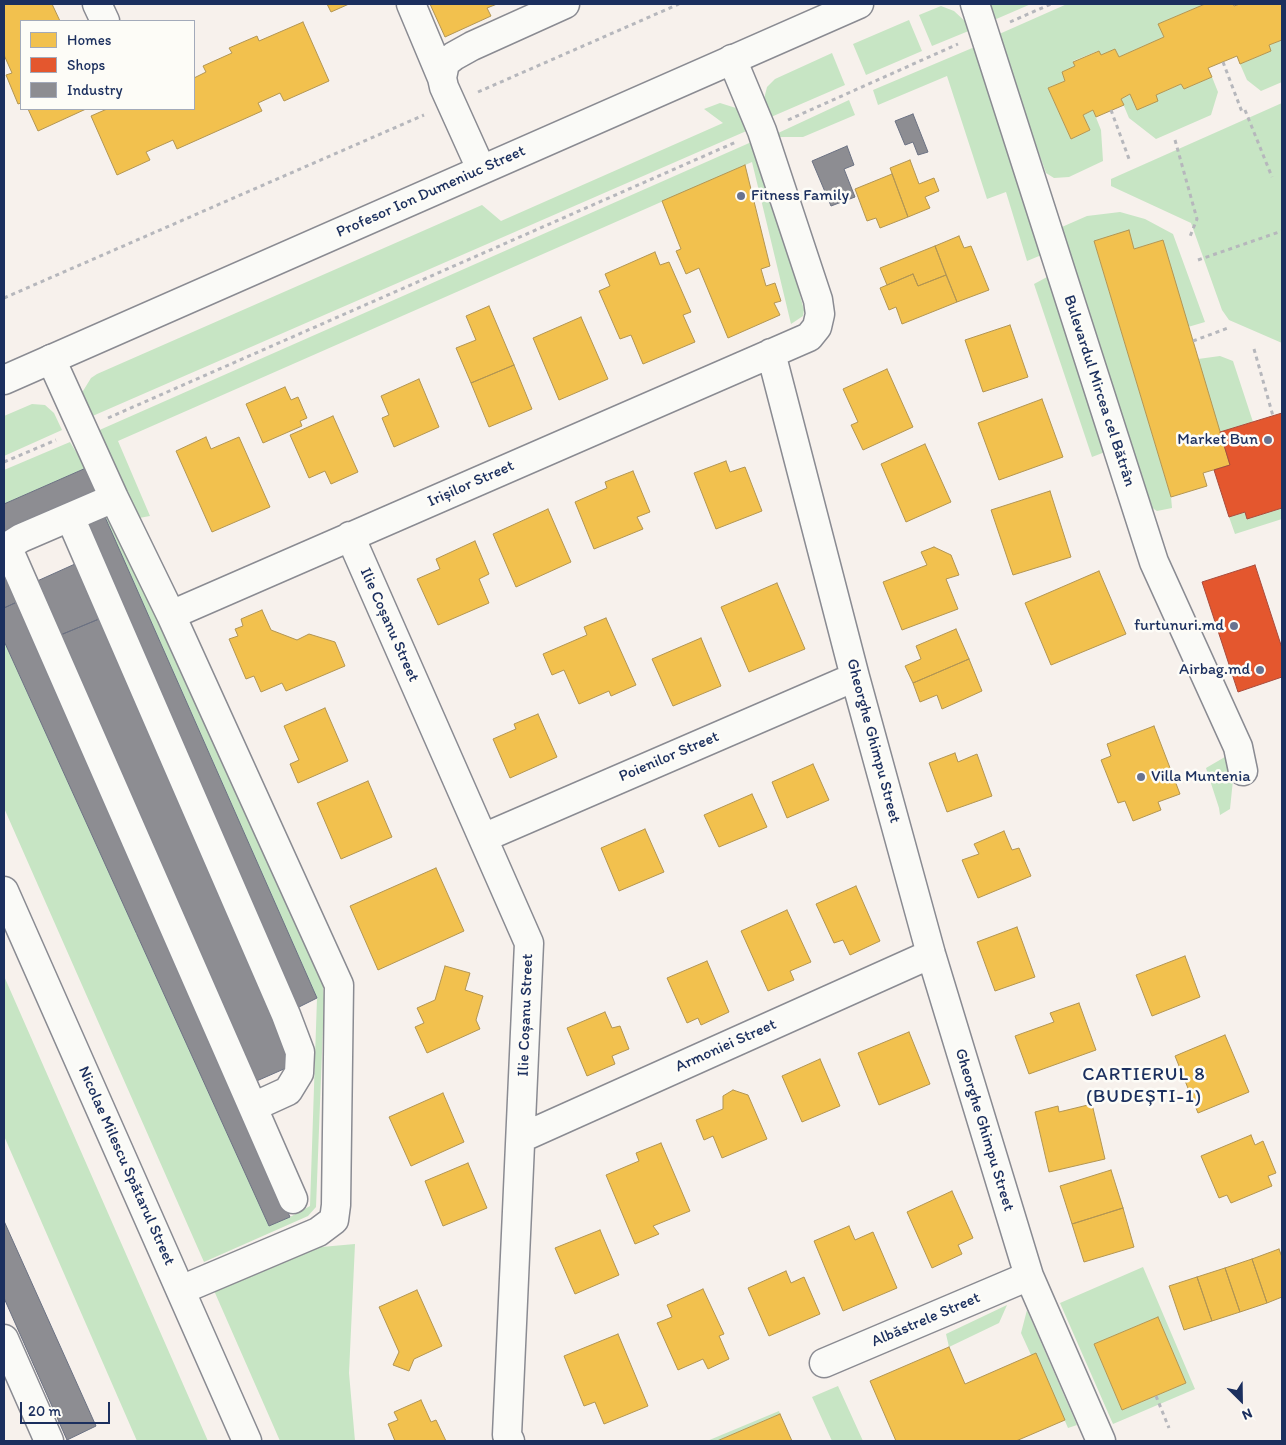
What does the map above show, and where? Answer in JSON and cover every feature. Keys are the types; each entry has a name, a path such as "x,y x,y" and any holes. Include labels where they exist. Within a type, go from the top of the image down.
{"street":[{"path":"98,4 105,20"},
{"path":"411,4 444,87 481,169"},
{"path":"442,78 445,63 454,56 565,4"},
{"name":"Bulevardul Mircea cel Bătrân","path":"975,4 1154,562 1238,747 1243,771"},
{"name":"Profesor Ion Dumeniuc Street","path":"4,380 732,59 843,7"},
{"path":"732,59 762,131 818,300 820,314 817,327 808,337 771,353"},
{"name":"Irișilor Street","path":"171,615 771,353"},
{"name":"Gheorghe Ghimpu Street","path":"771,353 855,677 931,954 1029,1276 1101,1441"},
{"path":"51,359 114,498 171,615 339,985 336,1205 334,1220 318,1232 180,1290"},
{"path":"114,498 21,538 10,545 11,555 293,1199"},
{"path":"70,517 279,997 300,1052 299,1073 288,1091 253,1107"},
{"name":"Ilie Coșanu Street","path":"350,536 529,944 508,1435 510,1441"},
{"name":"Poienilor Street","path":"483,838 855,677"},
{"name":"Nicolae Milescu Spătarul Street","path":"4,891 247,1441"},
{"name":"Armoniei Street","path":"521,1138 931,954"},
{"name":"Albăstrele Street","path":"824,1363 1029,1276"},
{"path":"4,1340 50,1441"}],"path":[{"path":"4,298 679,4"},
{"path":"4,462 1051,4"},
{"path":"1223,62 1272,177"},
{"path":"1111,110 1129,160"},
{"path":"1175,140 1197,219 1189,239"},
{"path":"1198,260 1282,231"},
{"path":"1193,341 1228,328"},
{"path":"1254,349 1273,416"},
{"path":"1156,1396 1169,1428"}],"green space":[{"path":"990,4 1031,4 994,20"},
{"path":"1067,4 1205,4 1158,24 1164,37 1119,57 1115,49 1101,55 1098,51 1073,61 1075,66 1062,72 1065,81 1048,88 1071,139 1090,130 1083,115 1093,110 1101,130 1103,161 1069,177 1054,178 1046,173 997,35"},
{"path":"941,6 954,11 968,24 971,30 932,46 919,15"},
{"path":"909,20 922,51 866,75 853,44"},
{"path":"1282,40 1282,82 1261,91 1247,80 1240,64 1271,51 1269,45"},
{"path":"977,46 1044,254 1027,261 1006,192 987,199 947,76 878,105 873,90"},
{"path":"832,53 845,85 771,117 764,99 767,87 775,79"},
{"path":"1212,77 1218,92 1211,115 1156,139 1129,118 1121,99 1130,94 1137,109 1156,95 1181,84 1184,89"},
{"path":"849,100 855,115 803,137 777,137 776,134"},
{"path":"720,103 736,108 744,116 751,129 88,418 81,401 83,391 91,378 97,374 482,205 501,221 723,123 704,109"},
{"path":"1282,103 1282,343 1229,320 1222,310 1191,223 1111,186 1111,179"},
{"path":"756,140 763,156 804,310 803,316 791,324 752,162 118,441 150,516 139,518 95,432"},
{"path":"1120,212 1145,219 1173,234 1205,322 1188,327 1163,240 1134,249 1129,231 1094,241 1171,497 1172,508 1157,511 1146,504 1055,230 1087,216"},
{"path":"1049,276 1105,452 1092,457 1034,284"},
{"path":"1220,356 1233,361 1253,422 1220,432 1198,359"},
{"path":"32,404 45,405 54,413 62,430 4,456 4,416"},
{"path":"70,442 86,468 4,504 4,470"},
{"path":"1282,508 1282,519 1235,534 1229,517 1245,512 1247,519"},
{"path":"111,516 323,986 316,1207 308,1216 204,1262 4,808 4,641 269,1226 310,1206 317,998 105,517"},
{"path":"1230,754 1234,770 1230,809 1220,815 1206,768"},
{"path":"4,976 208,1441 137,1441 4,1136"},
{"path":"355,1244 349,1373 355,1441 280,1441 212,1286 310,1248"},
{"path":"1143,1267 1195,1389 1113,1424 1060,1303","holes":["1158,1317 1186,1383 1122,1410 1094,1344"]},
{"path":"1007,1305 999,1323 949,1347 946,1334"},
{"path":"1027,1310 1077,1425 1068,1428 1036,1354 1031,1355 1021,1333"},
{"path":"838,1386 863,1441 832,1441 812,1397"},
{"path":"779,1411 780,1414 717,1441 707,1441"}],"building: Homes":[{"path":"4,4 52,4 60,20 20,20 20,103 18,104 6,75 12,73 4,55"},
{"path":"327,4 349,4 331,12"},
{"path":"430,4 497,4 487,8 491,16 445,37"},
{"path":"1205,4 1233,4 1234,6 1240,4 1282,4 1282,40 1269,45 1271,51 1240,64 1237,56 1208,68 1212,77 1184,89 1181,84 1156,95 1158,101 1137,110 1130,94 1121,99 1124,105 1096,117 1093,110 1083,115 1090,130 1071,139 1048,88 1065,81 1062,72 1075,66 1073,62 1099,51 1101,55 1115,49 1119,57 1164,37 1158,24"},
{"path":"303,22 329,81 284,101 280,93 258,103 262,111 177,149 173,140 146,152 150,160 117,175 91,116 105,110 195,110 195,78 206,72 203,66 232,53 229,48 257,36 259,41"},
{"path":"28,110 84,110 38,131"},
{"path":"910,160 919,184 934,178 939,191 925,197 930,208 908,217 890,168"},
{"path":"745,165 770,266 761,269 766,286 775,283 781,301 774,303 780,315 728,338 699,268 686,274 676,251 681,249 662,201"},
{"path":"892,174 908,217 880,228 876,218 867,221 855,189"},
{"path":"1129,230 1134,249 1163,240 1230,465 1203,473 1207,486 1171,497 1094,241"},
{"path":"959,236 964,248 971,246 989,290 957,302 935,246"},
{"path":"935,246 946,275 918,286 913,274 887,285 880,268"},
{"path":"655,252 660,265 669,262 691,312 683,315 695,342 643,364 631,335 620,339 599,291 610,286 605,274"},
{"path":"913,274 918,286 946,275 957,302 902,324 896,307 889,310 880,288"},
{"path":"489,306 514,365 471,383 456,348 476,340 466,316"},
{"path":"581,317 608,379 559,400 533,338"},
{"path":"1010,325 1028,377 983,392 965,340"},
{"path":"514,365 532,409 489,427 471,383"},
{"path":"887,369 913,427 863,450 851,425 858,422 843,389"},
{"path":"419,379 439,427 394,447 382,418 389,415 381,396"},
{"path":"285,387 291,400 298,397 307,418 300,421 302,426 263,443 246,404"},
{"path":"1042,399 1063,457 999,480 978,423"},
{"path":"333,416 358,472 331,484 325,471 309,478 290,435"},
{"path":"206,437 211,449 239,437 270,507 212,532 176,451"},
{"path":"925,444 951,502 906,522 881,464"},
{"path":"726,461 730,472 745,467 762,511 716,529 694,473"},
{"path":"633,471 650,512 637,517 643,529 594,549 575,502 607,488 605,482"},
{"path":"1050,491 1071,557 1013,575 991,510"},
{"path":"548,509 571,562 516,587 493,534"},
{"path":"475,541 489,574 479,579 489,603 438,625 417,579 440,569 436,559"},
{"path":"934,547 951,555 959,575 946,579 958,609 902,630 883,582 927,565 921,552"},
{"path":"1099,571 1126,634 1051,665 1025,603"},
{"path":"777,583 805,649 749,672 721,607"},
{"path":"262,610 271,630 297,640 309,634 335,642 345,666 286,691 282,683 261,692 254,676 246,679 229,639 238,636 235,629 243,626 241,619"},
{"path":"606,618 636,685 611,696 609,691 579,704 564,670 552,675 543,654 587,635 584,627"},
{"path":"956,629 969,659 913,683 905,666 921,659 916,646"},
{"path":"701,638 721,686 673,706 652,659"},
{"path":"969,659 982,691 942,709 937,695 920,702 913,683"},
{"path":"325,708 348,761 298,783 290,764 299,760 284,726"},
{"path":"538,714 557,757 510,778 493,739 516,729 514,724"},
{"name":"Villa Muntenia","path":"1154,726 1180,794 1158,802 1161,810 1133,821 1125,801 1118,803 1101,760 1111,756 1107,744"},
{"path":"955,753 958,762 977,754 992,796 947,812 929,763"},
{"path":"813,764 829,800 787,818 772,782"},
{"path":"368,781 392,837 341,859 317,803"},
{"path":"752,794 767,827 719,847 704,815"},
{"path":"645,829 664,872 619,891 601,848"},
{"path":"1004,831 1012,850 1019,848 1031,876 978,898 962,860 979,854 974,844"},
{"path":"436,868 464,931 378,970 350,906"},
{"path":"856,886 880,941 850,955 843,940 834,943 816,904"},
{"path":"787,910 811,962 790,971 794,980 768,991 741,931"},
{"path":"1017,927 1035,977 995,991 977,942"},
{"path":"1185,956 1200,997 1152,1016 1136,975"},
{"path":"707,961 729,1012 701,1025 698,1018 687,1023 667,978"},
{"path":"445,966 470,973 465,990 483,996 476,1020 480,1029 427,1053 415,1027 424,1023 417,1008 435,1000"},
{"path":"1079,1003 1096,1050 1029,1074 1015,1036 1054,1022 1050,1013"},
{"path":"605,1012 612,1028 620,1026 629,1049 612,1056 615,1064 587,1076 567,1028"},
{"path":"909,1032 930,1084 879,1105 858,1053"},
{"path":"1225,1035 1249,1092 1198,1113 1175,1056"},
{"path":"820,1059 840,1106 802,1122 782,1076"},
{"path":"733,1090 748,1095 767,1139 722,1158 713,1136 704,1140 696,1120 723,1109 723,1096"},
{"path":"443,1093 464,1142 411,1166 389,1117"},
{"path":"1092,1104 1105,1159 1049,1172 1035,1112 1058,1106 1059,1112"},
{"path":"1251,1135 1255,1145 1263,1141 1276,1173 1268,1176 1272,1186 1231,1203 1227,1195 1219,1198 1201,1156"},
{"path":"661,1143 690,1211 653,1226 659,1234 635,1244 606,1175 639,1161 636,1153"},
{"path":"468,1163 487,1208 443,1226 425,1181"},
{"path":"1111,1170 1123,1208 1072,1224 1060,1186"},
{"path":"952,1191 973,1238 958,1245 962,1254 932,1268 907,1212"},
{"path":"1123,1208 1134,1247 1084,1262 1072,1224"},
{"path":"849,1226 855,1240 873,1232 897,1288 843,1311 814,1241"},
{"path":"600,1230 619,1275 575,1294 555,1248"},
{"path":"1279,1249 1282,1257 1282,1297 1267,1303 1252,1259"},
{"path":"1252,1259 1267,1303 1240,1312 1225,1268"},
{"path":"1225,1268 1240,1312 1212,1321 1197,1277"},
{"path":"786,1271 791,1283 804,1277 820,1314 769,1336 748,1288"},
{"path":"1197,1277 1212,1321 1184,1330 1169,1286"},
{"path":"703,1289 724,1334 719,1336 729,1359 708,1369 703,1359 678,1370 657,1323 672,1317 667,1305"},
{"path":"417,1290 442,1346 414,1359 409,1371 393,1365 399,1352 379,1307"},
{"path":"1158,1317 1186,1383 1122,1410 1094,1344"},
{"path":"618,1334 648,1406 604,1424 595,1402 584,1406 564,1356"},
{"path":"949,1347 965,1384 1036,1353 1065,1420 1016,1441 896,1441 870,1381"},
{"path":"421,1400 431,1422 436,1420 446,1441 395,1441 388,1424 398,1420 394,1412"},
{"path":"780,1414 792,1441 717,1441"}],"building: Shops":[{"path":"1282,413 1282,508 1247,519 1245,512 1229,517 1214,470 1230,465 1220,432"},
{"path":"1255,565 1282,648 1282,677 1238,692 1202,582"}],"building: Industry":[{"path":"913,114 928,152 918,155 913,142 905,145 895,121"},
{"path":"847,146 854,165 844,169 855,197 831,206 812,161"},
{"path":"86,468 96,492 4,532 4,504"},
{"path":"105,517 317,998 295,1009 83,527"},
{"path":"75,564 99,619 58,636 35,582"},
{"path":"4,572 17,602 4,608"},
{"path":"17,602 290,1217 269,1226 4,641 4,608"},
{"path":"99,619 293,1065 252,1083 58,636"},
{"path":"4,1221 96,1426 67,1440 4,1298"}],"place":[{"name":"Fitness Family","path":"741,196"},
{"name":"Market Bun","path":"1268,440"},
{"name":"furtunuri.md","path":"1234,626"},
{"name":"Airbag.md","path":"1260,670"},
{"name":"Villa Muntenia","path":"1141,777"}],"district":[{"name":"CARTIERUL 8 (BUDEȘTI-1)","path":"1144,1086"}]}
